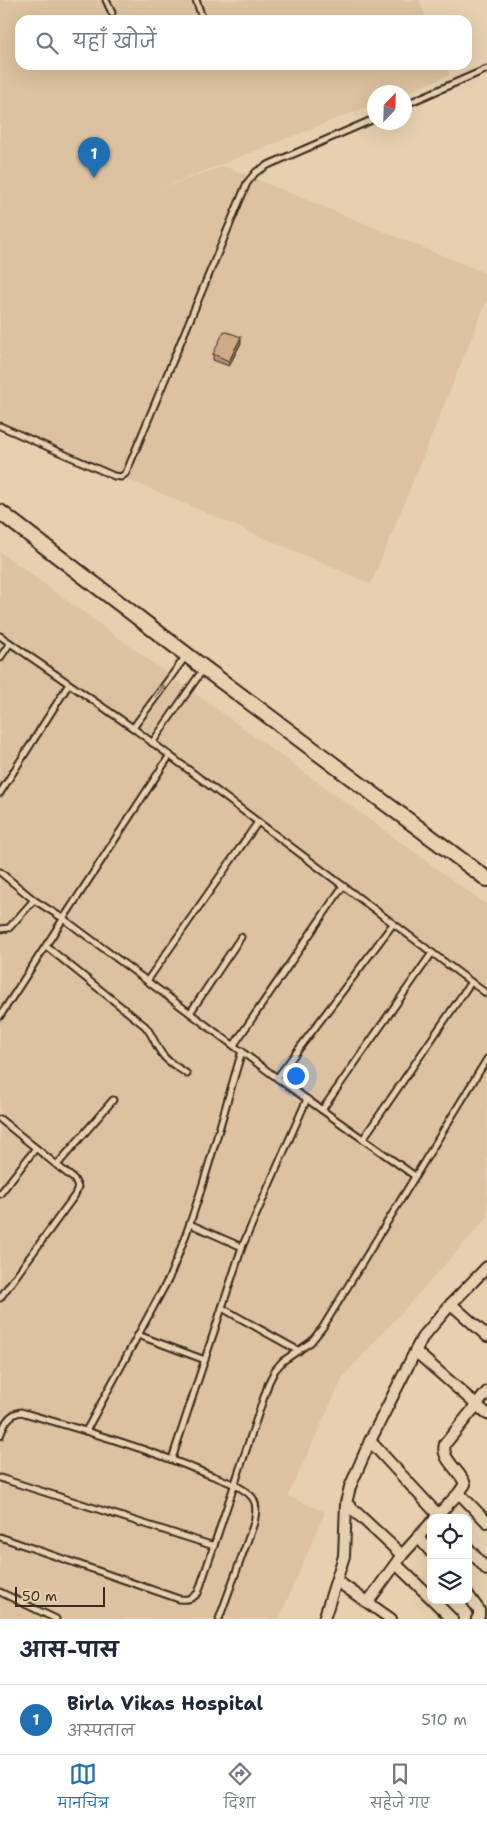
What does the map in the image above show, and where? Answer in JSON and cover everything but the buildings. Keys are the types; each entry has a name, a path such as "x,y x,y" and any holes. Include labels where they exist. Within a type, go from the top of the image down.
{"street":[{"path":"0,512 204,668 487,879"},
{"path":"324,1619 337,1581 346,1542 346,1503 350,1487 370,1441 415,1351 430,1327 487,1266"},
{"path":"451,1304 487,1336"},
{"path":"415,1351 487,1414"},
{"path":"441,1514 465,1484 463,1477 444,1455 443,1448 450,1436 487,1392"},
{"path":"370,1441 435,1514"},
{"path":"459,1493 487,1522"},
{"path":"346,1503 427,1593"},
{"path":"368,1602 399,1560 427,1527"},
{"path":"418,1537 427,1547"},
{"path":"472,1553 487,1570"},
{"path":"337,1581 391,1619"},
{"path":"472,1600 479,1610 480,1618"},
{"path":"437,1604 452,1619"}],"lane":[{"path":"106,0 112,13"},
{"path":"196,0 201,15"},
{"path":"412,102 487,69"},
{"path":"0,426 114,476 121,477 126,474 248,183 256,172 268,165 367,121"},
{"path":"0,636 134,728 487,994"},
{"path":"0,658 10,643"},
{"path":"134,728 187,655"},
{"path":"152,742 204,668"},
{"path":"0,794 69,684"},
{"path":"0,1016 170,756"},
{"path":"147,981 258,822"},
{"path":"0,872 34,900 64,919 278,1078 415,1176"},
{"path":"234,1045 343,886"},
{"path":"0,929 9,928 34,900"},
{"path":"278,1078 393,924"},
{"path":"190,1012 241,937"},
{"path":"46,946 145,1026 153,1035 156,1046 163,1057 187,1074"},
{"path":"322,1110 432,953"},
{"path":"363,1139 471,982"},
{"path":"86,1431 169,1278 190,1224 242,1051"},
{"path":"0,1537 179,1599 187,1600 193,1598 198,1593 269,1382 275,1370 283,1361 311,1342 323,1328 487,1059"},
{"path":"172,1459 242,1247 307,1099"},
{"path":"57,1165 113,1100"},
{"path":"0,1119 74,1179 78,1187 75,1196 0,1298"},
{"path":"0,1194 36,1148"},
{"path":"190,1224 242,1247"},
{"path":"222,1308 299,1351"},
{"path":"138,1335 205,1360"},
{"path":"0,1436 10,1417 14,1413 21,1412 172,1459 234,1485 250,1495 257,1510 219,1619"},
{"path":"0,1478 214,1546"},
{"path":"0,1592 56,1619"}],"shaded area":[{"path":"0,0 419,0 425,15 15,15 15,70 448,70 450,75 412,90 412,85 367,85 367,107 154,191 224,166 487,274 487,300 371,584 0,424"},
{"path":"0,552 487,905 487,1218 343,1377 288,1496 325,1512 279,1619 0,1619"}],"place":[{"name":"Birla Vikas Hospital","path":"94,178"}]}
